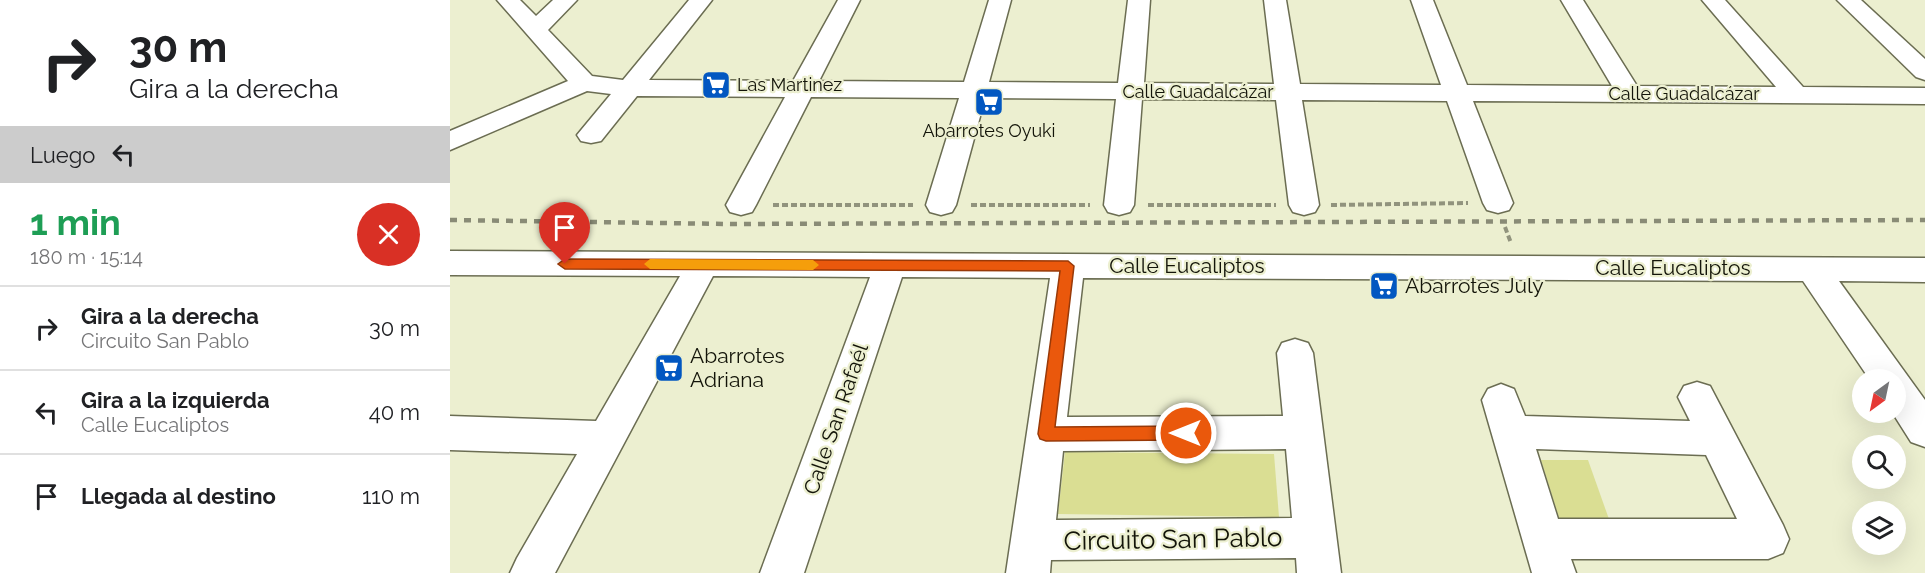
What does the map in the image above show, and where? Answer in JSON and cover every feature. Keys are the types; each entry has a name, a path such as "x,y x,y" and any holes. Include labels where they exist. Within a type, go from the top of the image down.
{"street":[{"path":"450,141 584,83 508,0"},
{"path":"535,30 566,0"},
{"path":"591,135 701,0"},
{"path":"741,205 849,0"},
{"path":"941,205 1000,0"},
{"path":"1119,205 1139,0"},
{"path":"1275,0 1304,205"},
{"path":"1422,0 1498,203"},
{"path":"1572,0 1629,94"},
{"path":"1713,0 1796,95"},
{"path":"1848,0 1925,72"},
{"name":"Calle Guadalcázar","path":"584,83 629,88 1925,96"},
{"name":"Calle Eucaliptos","path":"450,263 1925,270"},
{"path":"532,573 703,264"},
{"name":"Calle San Rafaél","path":"782,573 890,265"},
{"name":"Circuito San Pablo","path":"1068,266 1030,557 1317,555 1295,353"},
{"path":"1812,269 1882,369"},
{"path":"1697,397 1718,439 1768,539 1548,556 1506,416 1718,439"},
{"path":"1906,403 1925,430"},
{"path":"1046,434 1304,432"},
{"path":"450,433 607,438"}],"path":[{"path":"1498,203 1520,268"}],"green space":[{"path":"1065,452 1274,454 1279,517 1058,514"},
{"path":"1541,460 1588,460 1610,522 1560,521"}],"railway":[{"path":"450,220 731,224 1925,220"}],"slow traffic":[{"path":"650,264 813,265"}],"place":[{"name":"Las Martinez","path":"716,85"},
{"name":"Abarrotes Oyuki","path":"989,102"},
{"name":"Abarrotes July","path":"1384,286"},
{"name":"Abarrotes Adriana","path":"669,368"}],"route":[{"path":"565,264 1068,266 1046,434 1186,433"}]}
